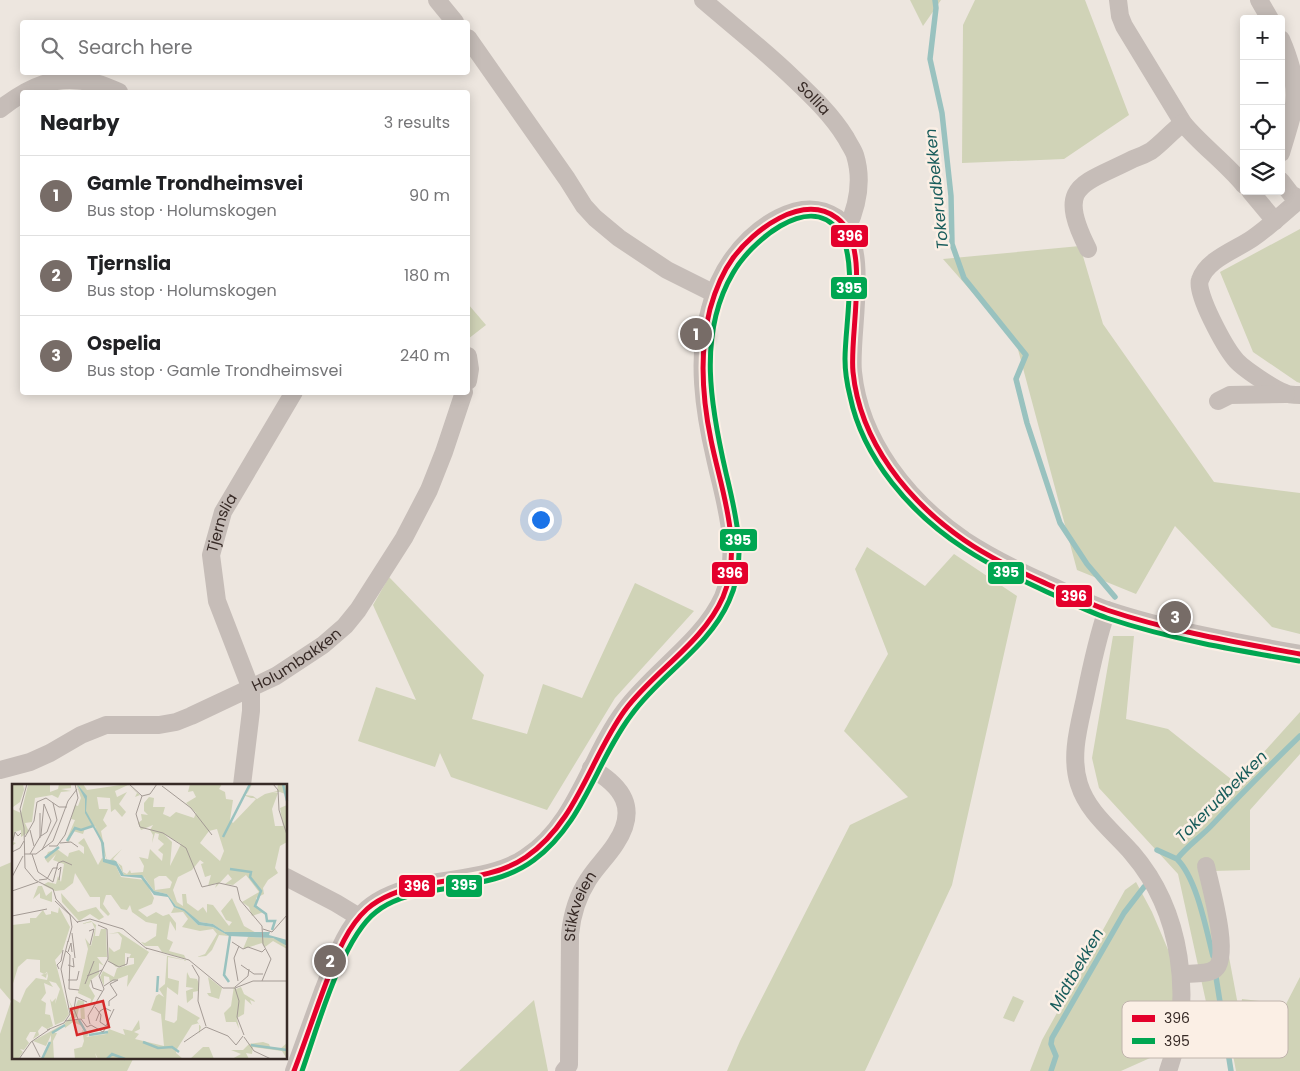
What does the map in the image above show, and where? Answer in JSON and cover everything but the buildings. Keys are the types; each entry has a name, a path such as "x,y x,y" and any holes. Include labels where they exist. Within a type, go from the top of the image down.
{"street":[{"path":"436,0 453,20"},
{"name":"Sollia","path":"703,0 761,48 804,88 841,130 854,152 859,179 856,206 847,229"},
{"path":"1118,0 1120,16 1124,26 1183,123 1193,136 1215,154 1240,181"},
{"path":"1259,0 1268,15"},
{"path":"470,41 567,178 584,206 595,218 618,238 667,270 715,294"},
{"path":"1282,150 1295,101 1293,71 1285,48"},
{"path":"27,90 40,84 65,80 94,83 113,90"},
{"path":"0,109 20,94"},
{"path":"1088,249 1074,216 1073,205 1079,187 1089,179 1151,151 1183,123"},
{"path":"1285,187 1290,194 1300,199 1275,221 1208,267 1200,280 1199,286 1201,297 1235,360 1272,386 1293,395"},
{"path":"1253,195 1275,221"},
{"path":"294,1071 330,973 347,934 358,917 373,904 397,892 416,886 509,868 532,853 565,816 610,732 631,702 706,624 721,601 728,581 732,558 732,535 714,453 704,386 705,334 709,310 734,255 755,234 776,219 797,211 816,211 836,217 847,229 856,259 852,358 853,377 860,409 866,426 884,459 922,505 962,538 984,553 1107,610 1182,630 1300,654"},
{"name":"Tjernslia","path":"242,784 251,711 251,689 217,602 211,555 222,512 292,395"},
{"name":"Holumbakken","path":"0,770 30,762 92,730 106,725 159,725 176,722 276,676 324,645 345,626 381,578 418,513 444,452 463,395"},
{"path":"1218,401 1230,395 1293,395"},
{"path":"1107,610 1096,644 1079,726 1076,745 1076,771 1079,785 1092,808 1132,852 1153,882 1168,916 1178,952 1182,1001"},
{"name":"Stikkveien","path":"564,1071 569,1065 570,934 573,913 588,879 619,838 626,815 624,800 620,791 609,779 591,768"},
{"path":"1181,974 1213,970 1222,958 1221,935 1206,866"},
{"path":"288,878 336,903 358,917"},
{"path":"1168,1071 1171,1058"}],"green space":[{"path":"910,0 941,0 923,26"},
{"path":"975,0 1085,0 1129,115 1064,159 962,163 963,25"},
{"path":"1300,229 1300,383 1253,352 1220,272"},
{"path":"1080,246 1103,324 1214,482 1300,493 1300,634 1272,627 1175,526 1136,594 1077,570 1016,342 943,259"},
{"path":"470,306 486,325 470,337"},
{"path":"867,547 925,586 954,554 1017,596 952,885 865,1071 727,1071 740,1041 850,825 908,797 844,731 888,654 855,569"},
{"path":"389,577 484,675 472,719 527,734 543,684 582,698 635,583 694,611 615,698 547,810 451,777 440,753 435,767 358,741 376,687 416,700 373,605"},
{"path":"1113,636 1134,636 1126,719 1168,729 1236,783 1300,712 1300,754 1250,810 1250,870 1213,871 1237,1001 1206,1001 1178,874 1099,788 1092,758"},
{"path":"12,862 12,1058 134,1058 127,1071 0,1071 0,1034 11,1001 0,988 0,867"},
{"path":"1136,882 1152,912 1172,959 1178,1001 1122,1001 1122,1058 1150,1058 1121,1071 1030,1071 1042,1040 1125,890"},
{"path":"1300,977 1300,1071 1236,1071 1234,1058 1288,1058 1288,1001"},
{"path":"1013,996 1024,1001 1014,1022 1003,1018"},
{"path":"1242,999 1260,1001 1242,1001"},
{"path":"534,1000 548,1071 459,1071"}],"waterway":[{"name":"Tokerudbekken","path":"935,0 936,8 930,59 942,113 951,196 952,244 964,278 1026,355 1016,379 1027,423 1060,523 1087,564 1115,597"},
{"name":"Tokerudbekken","path":"1157,850 1177,859 1300,736"},
{"path":"1177,859 1184,868 1195,891 1213,956"},
{"name":"Midtbekken","path":"1051,1071 1056,1056 1051,1044 1052,1038 1124,913 1144,887"},
{"path":"1216,977 1220,1001"},
{"path":"1229,1058 1231,1071"}],"transit line":[{"name":"396","path":"294,1071 338,953 347,934 367,909 387,896 403,890 478,876 503,869 526,857 543,843 571,808 602,748 625,710 650,682 691,643 714,613 723,597 729,578 731,539 729,518 711,440 706,408 703,375 704,342 710,309 722,276 729,264 742,247 765,227 779,218 809,209 823,211 837,218 848,230 854,248 856,268 857,290 853,372 857,398 876,446 890,468 906,488 943,524 974,547 1005,564 1107,610 1179,630 1300,654"},
{"name":"395","path":"302,1071 332,986 352,942 364,925 376,912 397,900 421,893 488,881 512,873 534,860 551,845 565,828 632,714 697,646 720,617 735,585 739,554 736,521 712,397 710,372 711,346 715,321 722,296 741,261 765,236 780,226 796,219 811,216 826,219 838,230 844,242 848,257 849,274 845,368 856,419 878,463 908,502 926,519 945,535 985,561 1077,606 1100,615 1178,638 1299,661"}],"place":[{"name":"Gamle Trondheimsvei","path":"696,334"},
{"name":"Ospelia","path":"1175,617"},
{"name":"Tjernslia","path":"330,961"}]}
